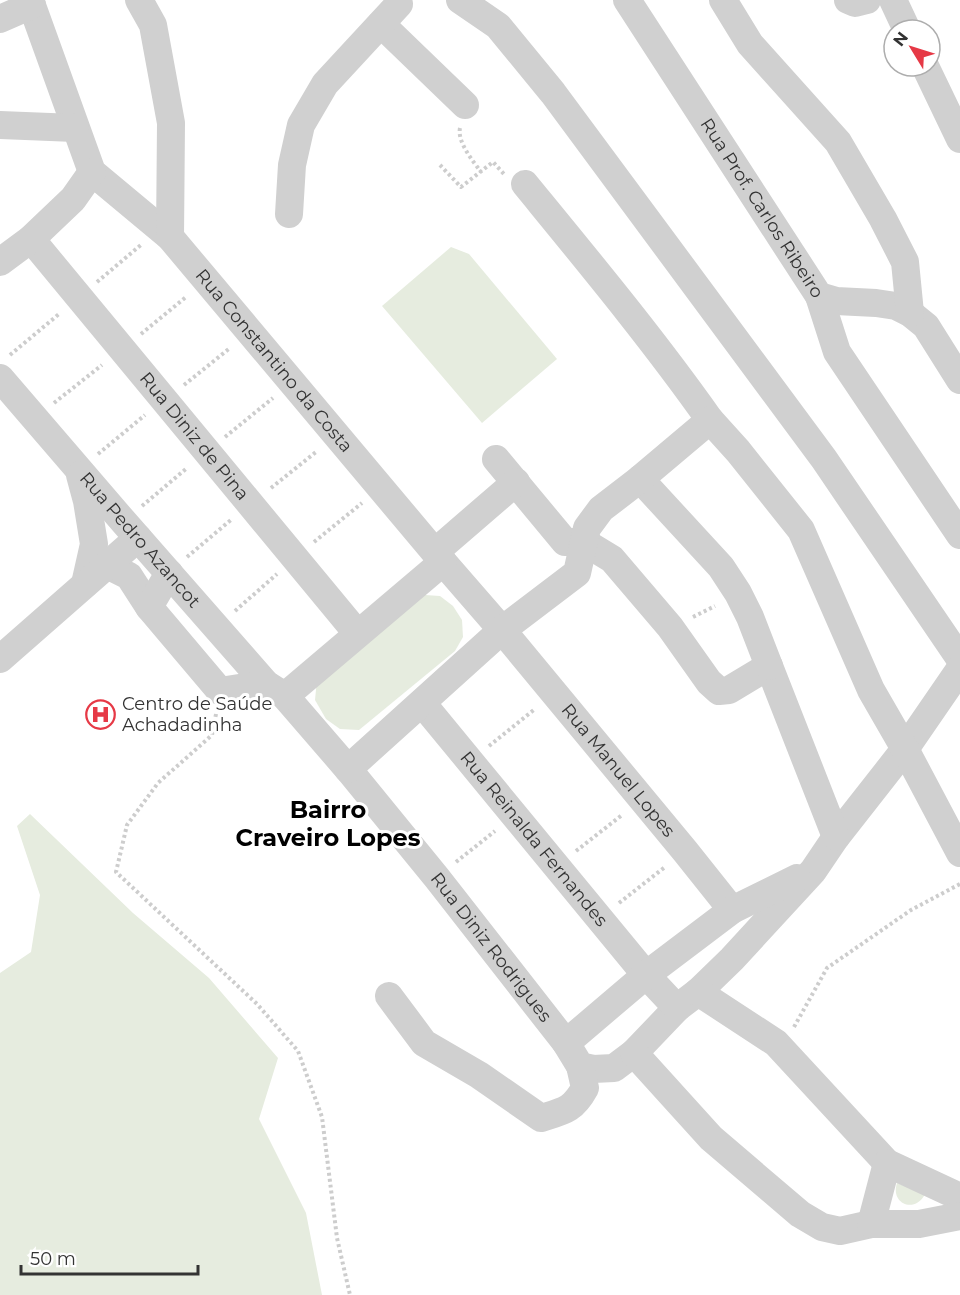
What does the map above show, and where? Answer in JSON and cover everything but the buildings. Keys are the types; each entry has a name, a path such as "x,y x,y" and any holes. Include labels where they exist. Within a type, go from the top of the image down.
{"street":[{"path":"139,0 153,25 171,123 170,237"},
{"path":"460,0 498,26 553,93 824,459 960,659"},
{"name":"Rua Prof. Carlos Ribeiro","path":"627,0 819,296 836,301 896,306 910,313 926,326 960,380"},
{"path":"723,0 750,44 838,142 905,262 910,313"},
{"path":"848,0 855,3 867,0"},
{"path":"893,0 901,18"},
{"path":"0,19 31,3 92,172 73,199 31,239 0,262"},
{"path":"289,214 292,165 301,125 325,84 393,7 465,105"},
{"path":"931,78 960,138"},
{"path":"0,124 75,128"},
{"name":"Rua Constantino da Costa","path":"92,172 170,237 502,630"},
{"path":"525,184 690,391 710,420 738,451 801,530 872,690 960,853"},
{"name":"Rua Diniz de Pina","path":"31,239 357,633"},
{"path":"819,296 837,352 960,535"},
{"name":"Rua Pedro Azancot","path":"0,378 169,573 348,769"},
{"path":"348,769 502,630 577,573 587,528 601,509 710,420"},
{"path":"496,459 565,542 584,542 612,559 670,627 709,682 719,691 729,690 769,666"},
{"path":"78,470 87,501 93,544 85,584"},
{"path":"640,479 721,567 738,593 750,617 836,837"},
{"path":"107,566 129,576 149,607 220,691 275,690 357,633 516,482"},
{"path":"7,647 138,538"},
{"path":"149,607 169,573"},
{"name":"Rua Manuel Lopes","path":"502,630 732,910"},
{"path":"573,1054 593,1069 615,1068 634,1053 732,959 813,871 836,837 905,749 960,669"},
{"name":"Rua Reinalda Fernandes","path":"422,703 646,975 688,1000 776,1042 887,1163"},
{"name":"Rua Diniz Rodrigues","path":"348,769 437,878 573,1054"},
{"path":"573,1054 646,975 732,910 813,871"},
{"path":"389,996 424,1043 479,1075 541,1118 566,1111 579,1100 585,1088 573,1054"},
{"path":"634,1053 711,1138 800,1214 822,1227 840,1231 871,1224 919,1224 960,1216"},
{"path":"871,1224 887,1163 960,1197"}],"path":[{"path":"465,105 459,134 469,156 481,172"},
{"path":"440,165 461,187 493,162 511,182 525,184"},
{"path":"670,627 702,614 738,593"},
{"path":"220,691 212,735 158,783 127,825 116,872 257,1004 298,1051 322,1117 337,1238 350,1295"},
{"path":"470,761 555,693"},
{"path":"557,867 642,799"},
{"path":"437,878 515,816"},
{"path":"599,919 685,851"},
{"path":"782,1048 827,968 911,910 960,884"}],"shaded area":[{"path":"451,247 469,254 557,359 482,423 382,306"},
{"path":"425,595 440,596 453,606 462,620 463,637 455,651 359,730 340,729 326,719 315,700 317,679"},
{"path":"30,814 133,913 209,978 278,1058 259,1119 306,1213 322,1295 0,1295 0,973 31,952 40,895 17,826"},
{"path":"897,1183 925,1194 915,1204 905,1204 897,1196"}],"place":[{"name":"Centro de Saúde Achadadinha","path":"101,714"}],"district":[{"name":"Bairro Craveiro Lopes","path":"328,824"}]}
